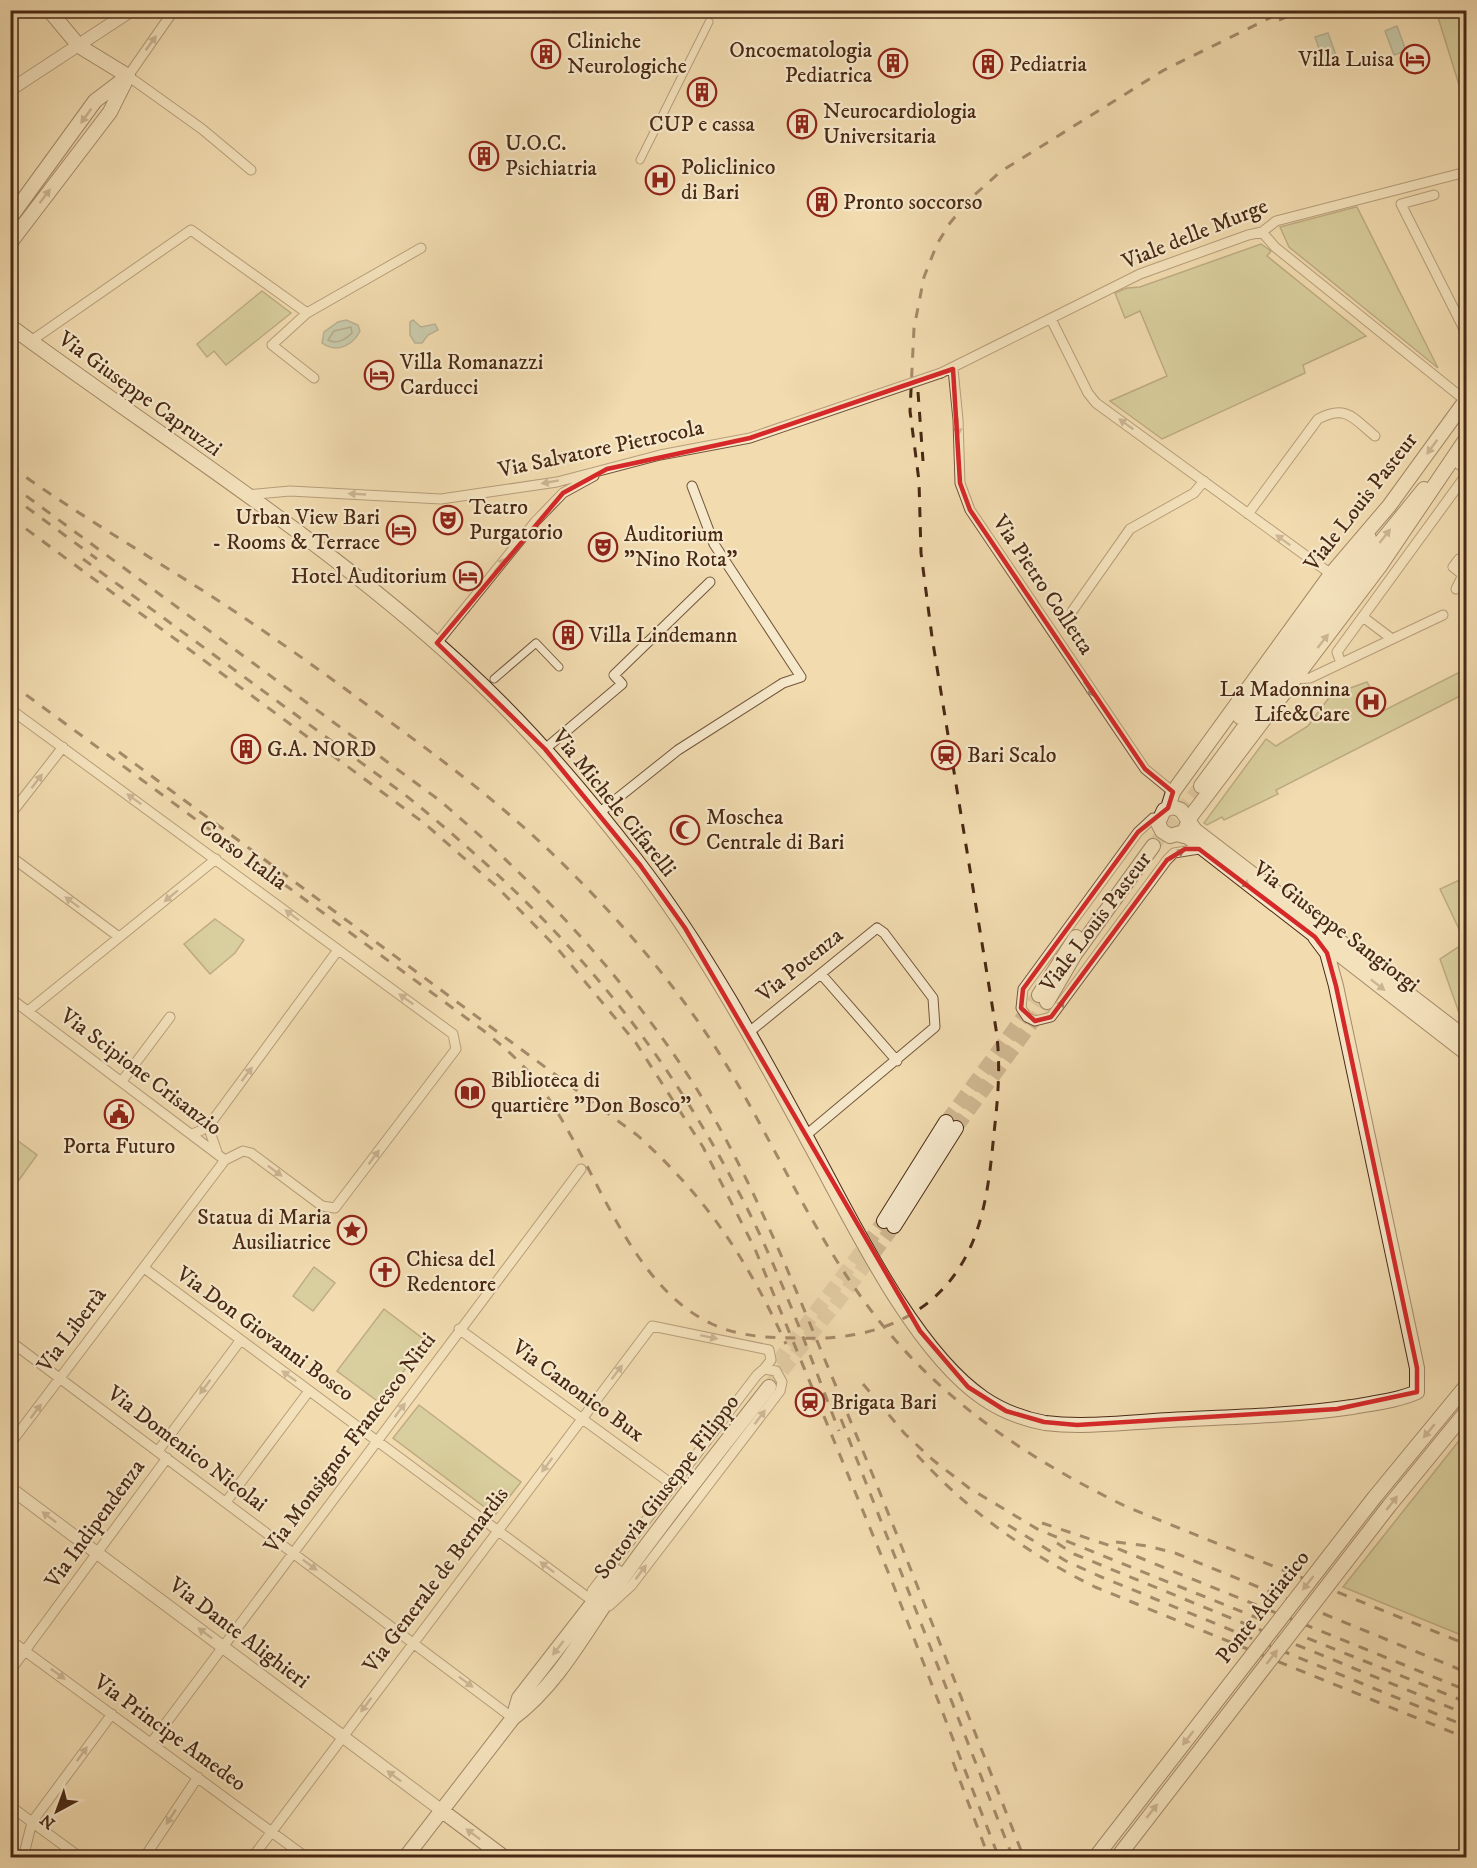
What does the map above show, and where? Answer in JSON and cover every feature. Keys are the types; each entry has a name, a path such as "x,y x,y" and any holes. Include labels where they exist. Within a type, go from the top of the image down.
{"main road":[{"path":"49,10 79,46 128,76"},
{"path":"10,218 99,98 128,76"},
{"path":"10,243 110,112 128,76"},
{"path":"99,98 112,105"},
{"name":"Via Giuseppe Capruzzi","path":"10,326 246,495"},
{"name":"Viale Louis Pasteur","path":"1163,813 1173,792 1331,574 1389,506 1466,400"},
{"name":"Viale Louis Pasteur","path":"1059,984 1083,959 1163,847 1188,823 1293,679 1380,566 1467,439"},
{"path":"1389,506 1357,558 1198,784 1383,540 1452,459"},
{"name":"Via Michele Cifarelli","path":"246,495 370,588 437,643 545,749 599,813 685,928 748,1033 852,1221 920,1331 954,1373 985,1399 1006,1411 1044,1422 1077,1425 1273,1415 1388,1401 1417,1392 1417,1368 1336,986"},
{"name":"Via Giuseppe Sangiorgi","path":"1467,1038 1188,823 1181,810 1163,813 1162,831 1188,837 1199,849 1467,1053"},
{"path":"1150,843 1076,954 1059,984 1043,999 1068,948 1150,843"},
{"path":"1315,937 1327,954 1336,986"},
{"path":"1336,986 1344,975 1356,969"},
{"path":"889,1223 951,1125"},
{"name":"Sottovia Giuseppe Filippo","path":"405,1857 513,1718 529,1706 597,1608 622,1579 765,1379"},
{"name":"Ponte Adriatico","path":"1095,1857 1374,1498 1467,1386"},
{"name":"Ponte Adriatico","path":"1117,1857 1389,1506 1467,1412"},
{"path":"441,1810 505,1857"}],"street":[{"path":"10,90 132,10"},
{"path":"174,10 128,76 202,129 251,170"},
{"path":"640,160 709,22"},
{"name":"Viale delle Murge","path":"953,369 1126,282 1162,266 1262,232 1276,221 1467,172"},
{"path":"1434,195 1396,205 1467,333"},
{"path":"31,341 190,230 307,313"},
{"path":"1262,232 1275,247 1466,400"},
{"path":"314,378 272,345 307,313 421,248"},
{"path":"1051,319 1088,393 1096,403 1331,574"},
{"name":"Via Salvatore Pietrocola","path":"246,495 290,491 441,499 557,482 627,463 750,438 953,369"},
{"name":"Via Pietro Colletta","path":"953,369 960,483 970,510 1145,769 1173,792"},
{"path":"1248,514 1318,419 1332,411 1345,412 1375,436"},
{"path":"1341,663 1337,652 1467,472 1452,459"},
{"path":"437,643 549,507 563,493 607,469"},
{"path":"1073,610 1130,529 1194,493 1204,481"},
{"path":"599,813 678,750 783,684 801,677 714,544 693,486"},
{"path":"1456,589 1463,575 1453,567 1459,559 1467,564"},
{"path":"545,749 622,684 614,675 710,582"},
{"path":"1293,679 1310,678 1443,615"},
{"path":"1363,617 1392,639"},
{"path":"495,679 536,643 559,666"},
{"name":"Corso Italia","path":"10,709 453,1034 456,1049 339,1204"},
{"path":"10,815 63,747"},
{"name":"Viale Louis Pasteur","path":"1163,813 1153,818 1138,832 1023,989 1021,1008 1027,1017 1035,1022 1051,1017 1167,860 1174,853 1199,849"},
{"path":"10,856 119,937"},
{"path":"28,1011 216,859"},
{"name":"Via Potenza","path":"748,1033 877,928 884,933 933,998 935,1027 897,1061"},
{"path":"192,1134 202,1130 212,1121 338,950"},
{"path":"805,1136 897,1061 821,974"},
{"name":"Via Scipione Crisanzio","path":"10,998 222,1157 246,1151 322,1206 330,1209 339,1204"},
{"path":"122,1081 170,1017"},
{"path":"212,1121 210,1132 222,1157"},
{"name":"Via Libertà","path":"10,1444 144,1268 222,1157"},
{"name":"Via Monsignor Francesco Nitti","path":"151,1743 581,1169"},
{"name":"Via Don Giovanni Bosco","path":"144,1268 498,1531 597,1608"},
{"name":"Via Generale de Bernardis","path":"252,1857 652,1326 769,1350 771,1360 765,1379"},
{"name":"Via Canonico Bux","path":"459,1329 673,1485"},
{"name":"Via Domenico Nicolai","path":"10,1341 513,1718"},
{"path":"158,1451 240,1341"},
{"path":"597,1608 592,1591 757,1375 765,1379"},
{"path":"226,1502 309,1391"},
{"name":"Via Indipendenza","path":"10,1671 168,1458"},
{"name":"Via Dante Alighieri","path":"10,1488 441,1810"},
{"name":"Via Principe Amedeo","path":"10,1640 307,1857"},
{"path":"23,1857 32,1822 112,1714"},
{"path":"144,1857 198,1777"},
{"path":"10,1806 81,1857"}],"highlighted area":[{"path":"953,369 960,483 970,510 1145,769 1173,792 1168,808 1138,832 1023,989 1021,1008 1035,1021 1051,1017 1167,860 1185,849 1199,849 1315,937 1327,953 1336,986 1417,1368 1417,1392 1337,1409 1077,1425 1044,1422 1006,1411 968,1387 920,1331 685,928 640,865 545,749 437,643 563,493 607,469 750,438"}],"green space":[{"path":"1436,11 1466,11 1466,107"},
{"path":"1357,207 1438,368 1289,247 1280,227"},
{"path":"1261,244 1271,251 1267,256 1366,336 1303,365 1305,373 1162,439 1110,401 1167,376 1140,311 1125,318 1115,293 1127,288 1140,287"},
{"path":"262,291 291,313 226,365 214,351 207,357 197,344"},
{"path":"1466,669 1466,693 1276,790 1278,794 1224,820 1222,817 1207,825 1204,823 1266,739 1276,746 1308,726 1331,695 1367,682 1383,711"},
{"path":"1466,877 1466,928 1460,931 1440,889"},
{"path":"215,919 244,940 235,953 210,974 184,944"},
{"path":"1466,942 1466,1024 1462,1021 1440,959"},
{"path":"10,1135 37,1155 11,1191 10,1191"},
{"path":"314,1267 335,1283 313,1311 293,1296"},
{"path":"384,1309 426,1341 380,1403 337,1371"},
{"path":"419,1405 521,1482 495,1515 393,1438"},
{"path":"1466,1432 1466,1637 1343,1587"}],"water":[{"path":"1397,26 1406,51 1394,55 1385,31"},
{"path":"1328,33 1337,58 1324,63 1315,37"},
{"path":"346,320 358,325 360,331 349,344 333,348 322,343 324,332 338,322"},
{"path":"413,320 421,327 435,324 438,330 428,335 422,343 415,343 410,335 410,322"}],"tunnel":[{"path":"1153,846 1201,786"},
{"path":"946,1122 1039,995"},
{"path":"956,1128 1047,1002"},
{"path":"777,1363 884,1221"},
{"path":"769,1387 840,1299 894,1226"}],"railway":[{"path":"10,683 484,1031 512,1055 536,1081 557,1111 633,1249 656,1279 682,1305 712,1324 744,1334 767,1337 818,1338 852,1335 885,1327 900,1320 929,1302 946,1285 971,1246 979,1225 989,1180 998,1081 996,1029 932,637 921,553 919,481 910,411 914,328 924,277 937,244 950,223 970,199 1000,172 1164,70 1286,10"},
{"path":"1279,20 1302,10"},
{"path":"918,392 923,461"},
{"path":"10,466 243,617 339,684 482,792 572,873 653,962 708,1036 743,1094 816,1227 857,1291 906,1352 963,1405 1025,1450 1127,1507 1466,1644"},
{"path":"10,484 439,800 544,898 608,968 638,1005 666,1043 714,1117 751,1188 784,1261 880,1493 1024,1858"},
{"path":"10,495 97,559"},
{"path":"10,517 424,823 496,886 557,948 636,1043 703,1147 755,1249 891,1579 999,1858"},
{"path":"83,559 404,794 504,880 591,972 630,1020 667,1072 702,1126 735,1185 778,1275 839,1431"},
{"path":"119,752 637,1135 684,1182 723,1231 756,1284 786,1344"},
{"path":"863,1384 905,1434 933,1460 969,1488 1039,1530 1466,1702"},
{"path":"841,1419 1013,1858"},
{"path":"917,1455 956,1494 1000,1529 1046,1560 1095,1587 1466,1738"},
{"path":"1042,1523 1111,1546 1466,1690"},
{"path":"1008,1525 1066,1561 1099,1576 1466,1726"},
{"path":"1116,1542 1148,1546 1175,1553 1466,1672"},
{"path":"1057,1543 1074,1554 1466,1714"},
{"path":"953,1762 989,1858"}],"place":[{"name":"Cliniche Neurologiche","path":"546,54"},
{"name":"Villa Luisa","path":"1415,59"},
{"name":"Oncoematologia Pediatrica","path":"893,63"},
{"name":"Pediatria","path":"988,64"},
{"name":"CUP e cassa","path":"702,92"},
{"name":"Neurocardiologia Universitaria","path":"802,124"},
{"name":"U.O.C. Psichiatria","path":"484,156"},
{"name":"Policlinico di Bari","path":"660,180"},
{"name":"Pronto soccorso","path":"822,202"},
{"name":"Villa Romanazzi Carducci","path":"379,375"},
{"name":"Teatro Purgatorio","path":"448,520"},
{"name":"Urban View Bari - Rooms & Terrace","path":"401,530"},
{"name":"Auditorium \"Nino Rota\"","path":"603,547"},
{"name":"Hotel Auditorium","path":"468,576"},
{"name":"Villa Lindemann","path":"568,635"},
{"name":"La Madonnina Life&Care","path":"1371,702"},
{"name":"G.A. NORD","path":"246,749"},
{"name":"Bari Scalo","path":"946,755"},
{"name":"Moschea Centrale di Bari","path":"685,830"},
{"name":"Biblioteca di quartiere \"Don Bosco\"","path":"470,1093"},
{"name":"Porta Futuro","path":"119,1114"},
{"name":"Statua di Maria Ausiliatrice","path":"352,1230"},
{"name":"Chiesa del Redentore","path":"385,1272"},
{"name":"Brigata Bari","path":"810,1402"}]}
